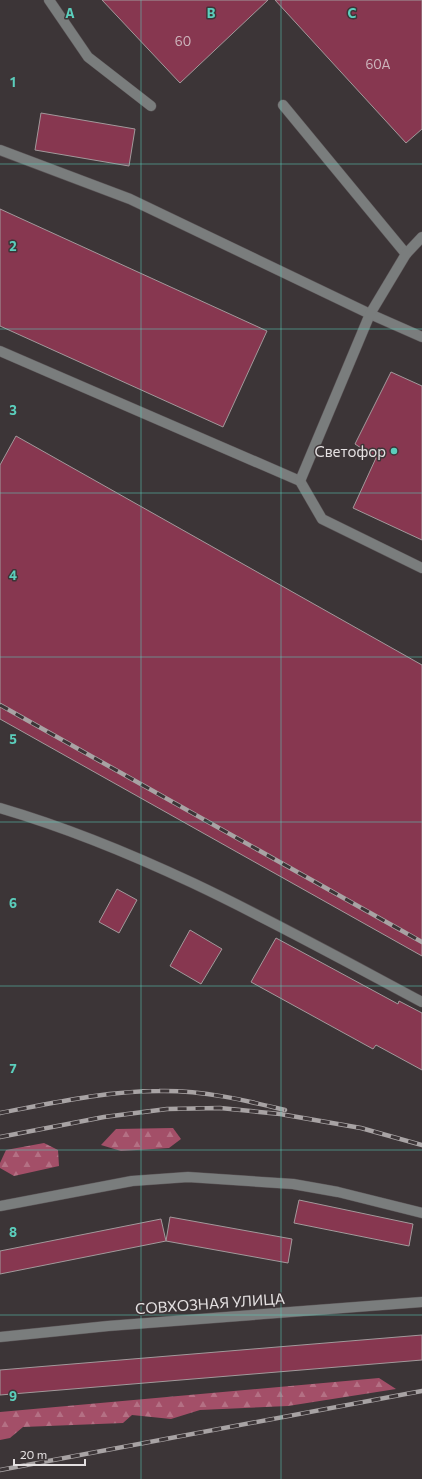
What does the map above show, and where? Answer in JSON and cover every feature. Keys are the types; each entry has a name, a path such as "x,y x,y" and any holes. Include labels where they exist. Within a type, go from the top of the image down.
{"street":[{"path":"49,0 88,57 151,106"},
{"path":"283,105 406,254"},
{"path":"0,150 130,199 370,314 422,337"},
{"path":"300,481 370,314 406,254 422,238"},
{"path":"0,351 300,481 322,519 422,568"},
{"path":"0,808 86,837 150,862 225,898 422,1002"},
{"path":"0,1206 132,1181 188,1178 293,1184 338,1192 422,1213"},
{"name":"СОВХОЗНАЯ УЛИЦА","path":"0,1337 108,1326 422,1302"}],"green space":[{"path":"173,1128 181,1139 169,1148 121,1151 101,1145 116,1129"},
{"path":"44,1143 58,1150 59,1166 14,1176 0,1168 0,1163 6,1150"},
{"path":"379,1378 396,1389 288,1406 200,1410 171,1419 132,1415 123,1423 23,1427 10,1438 0,1440 0,1412"}],"building":[{"path":"102,0 268,0 180,83"},
{"path":"275,0 422,0 422,129 406,143"},
{"path":"41,113 135,129 129,166 35,150"},
{"path":"0,209 267,331 223,427 0,326"},
{"name":"Светофор","path":"391,372 422,386 422,540 353,508 376,458 355,444"},
{"path":"16,436 422,665 422,956 0,719 0,465"},
{"path":"117,889 137,900 119,933 99,922"},
{"path":"190,930 222,949 201,984 170,966"},
{"path":"276,938 398,1004 399,1001 422,1013 422,1070 376,1045 373,1049 251,982"},
{"path":"299,1200 413,1224 409,1246 294,1223"},
{"path":"170,1217 292,1239 288,1263 166,1241"},
{"path":"161,1219 166,1241 0,1274 0,1251"},
{"path":"422,1335 422,1360 0,1395 0,1370"}],"railway":[{"path":"0,705 422,942"},
{"path":"0,1113 99,1095 159,1091 207,1094 238,1099 285,1110"},
{"path":"0,1137 104,1117 167,1109 220,1108 280,1114 361,1128 422,1145"},
{"path":"0,1470 422,1391"}],"place":[{"name":"Светофор","path":"394,451"}]}
